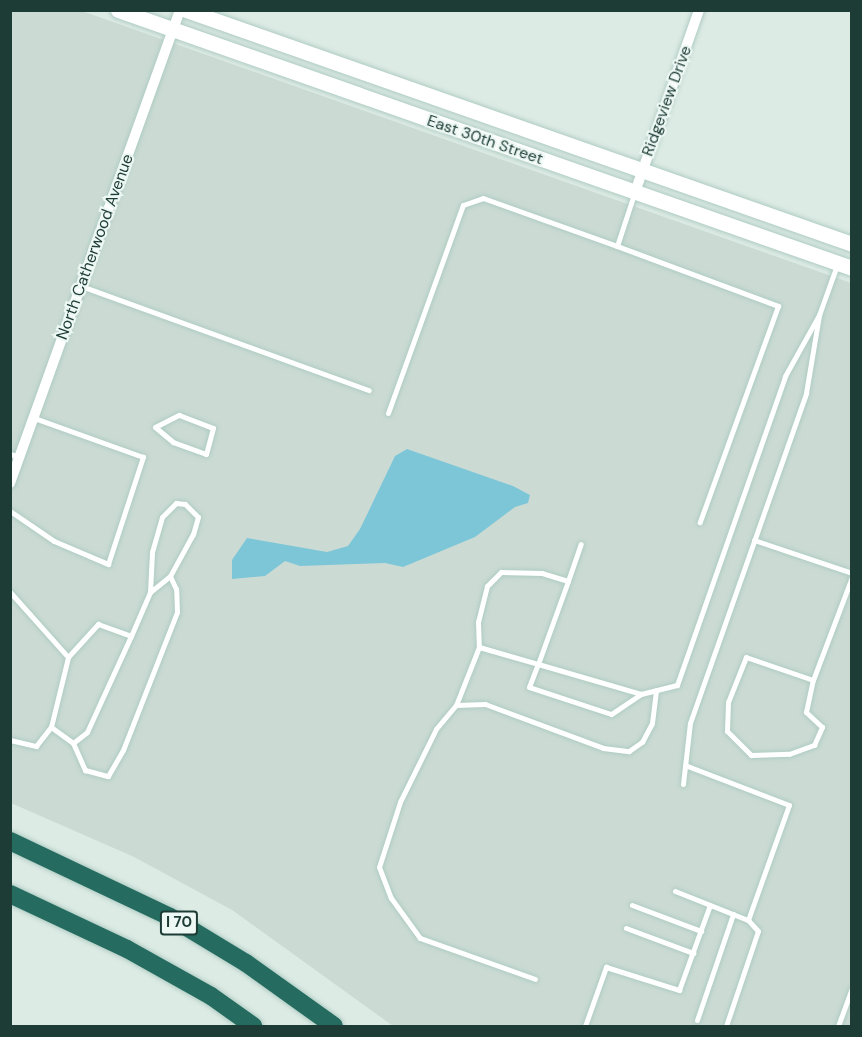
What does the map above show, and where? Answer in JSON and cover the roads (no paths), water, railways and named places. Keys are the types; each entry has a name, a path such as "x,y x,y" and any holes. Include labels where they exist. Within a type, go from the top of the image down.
{"highway":[{"name":"I 70","path":"10,841 170,917 246,963 334,1026"},
{"path":"10,894 127,948 210,996 253,1026"}],"main road":[{"name":"East 30th Street","path":"118,10 844,266"},
{"name":"East 30th Street","path":"186,10 852,244"}],"street":[{"name":"North Catherwood Avenue","path":"10,483 15,455 34,418 180,10"},
{"name":"Ridgeview Drive","path":"634,192 699,10"}],"lane":[{"path":"617,246 634,192"},
{"path":"388,413 464,206 483,198 778,306 700,522"},
{"path":"581,544 530,687 611,714 641,694 677,685 785,376 844,266"},
{"path":"81,286 369,390"},
{"path":"683,784 690,723 806,393 819,315"},
{"path":"179,416 213,428 206,454 173,442 155,427 179,416"},
{"path":"10,511 54,541 108,564 143,457 34,418"},
{"path":"73,743 87,732 150,591 152,552 162,517 176,503 185,504 198,517 170,576 150,591"},
{"path":"754,540 852,575 813,680 806,712 822,727 814,745 789,754 751,755 727,731 728,702 746,657 813,680"},
{"path":"535,979 420,938 391,898 379,867 400,802 436,729 456,705 479,647 478,622 487,586 501,572 542,573 568,580"},
{"path":"51,727 73,743 85,770 108,776 123,750 177,612 176,589 170,576"},
{"path":"10,592 68,657"},
{"path":"10,740 36,746 51,727 68,657 98,624 131,636"},
{"path":"479,647 641,694"},
{"path":"456,705 485,704 603,748 629,751 642,742 652,723 656,690"},
{"path":"685,765 789,805 748,920"},
{"path":"675,891 748,920 758,931 726,1026"},
{"path":"632,905 701,932"},
{"path":"585,1026 606,967 680,990 710,905"},
{"path":"697,1020 733,914"},
{"path":"626,928 693,953"},
{"path":"838,1026 852,988"}],"water":[{"path":"407,449 513,486 530,495 528,503 515,507 475,537 403,567 385,563 300,566 285,561 265,576 232,579 232,560 247,538 327,552 348,546 360,529 395,456"}]}
